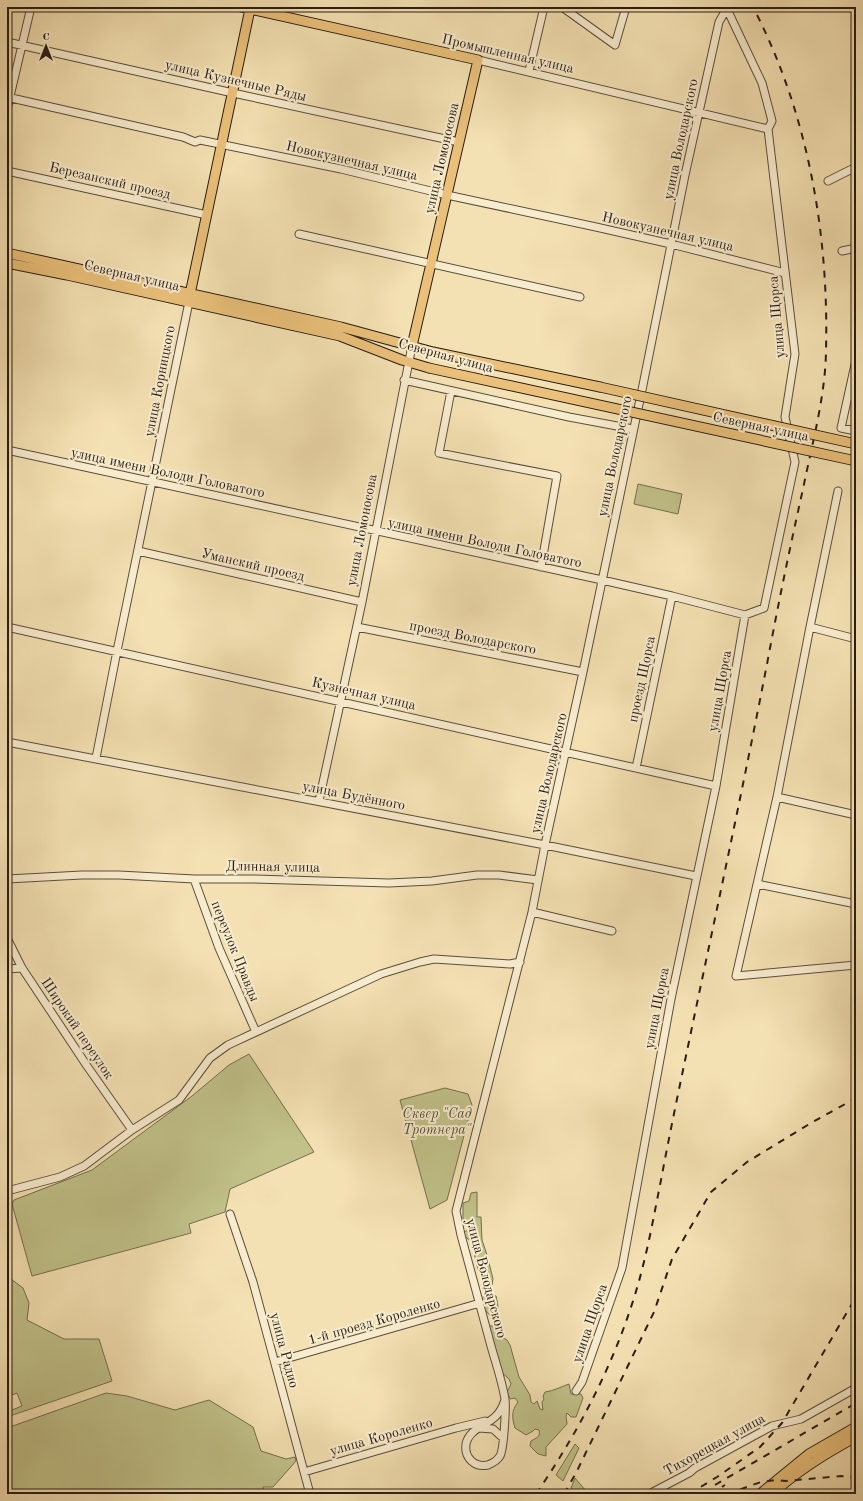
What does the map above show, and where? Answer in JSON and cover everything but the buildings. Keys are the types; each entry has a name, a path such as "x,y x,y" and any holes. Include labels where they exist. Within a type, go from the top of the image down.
{"main road":[{"name":"Промышленная улица","path":"245,8 478,60"},
{"name":"улица Корницкого","path":"190,298 233,93 245,8"},
{"name":"улица Ломоносова","path":"412,346 478,60"},
{"name":"Северная улица","path":"7,254 340,336 408,362 429,368 856,462"},
{"name":"Северная улица","path":"7,263 341,327 433,352 856,444"},
{"path":"767,1493 809,1454 856,1427"},
{"path":"767,1493 820,1457 856,1437"}],"street":[{"path":"7,109 8,97 31,7"},
{"path":"529,71 544,7"},
{"path":"562,7 615,45 626,7"},
{"name":"улица Володарского","path":"477,1429 471,1434 466,1443 467,1457 475,1464 480,1465 493,1463 500,1456 502,1451 505,1400 456,1211 532,912 699,112 719,22 727,8"},
{"name":"улица Щорса","path":"576,1391 582,1382 622,1268 670,999 716,786 746,615 764,608 795,462 786,417 795,354 768,129 772,121 762,83 727,8"},
{"name":"улица Кузнечные Ряды","path":"7,42 460,142"},
{"name":"Промышленная улица","path":"478,60 768,129"},
{"name":"Новокузнечная улица","path":"8,97 184,137 195,142 200,140 341,169 671,244 785,273"},
{"path":"828,181 856,167"},
{"name":"Березанский проезд","path":"7,171 207,216"},
{"path":"299,234 580,296"},
{"path":"842,251 856,248"},
{"name":"улица Корницкого","path":"96,758 190,298"},
{"name":"улица Ломоносова","path":"319,801 357,627 404,380 412,346"},
{"path":"856,360 841,428 856,431"},
{"path":"404,380 633,429"},
{"path":"451,391 439,453 557,476 541,567"},
{"name":"улица имени Володи Головатого","path":"7,450 602,580 746,615"},
{"path":"838,491 777,797 736,976 856,964"},
{"name":"Уманский проезд","path":"138,551 362,602"},
{"name":"проезд Щорса","path":"636,768 672,596"},
{"name":"Кузнечная улица","path":"7,627 566,751 716,786"},
{"name":"проезд Володарского","path":"357,627 583,672"},
{"path":"810,627 856,639"},
{"name":"улица Будённого","path":"7,742 319,801 696,876"},
{"path":"777,797 856,815"},
{"name":"Длинная улица","path":"7,879 82,875 119,875 388,883 477,875 499,875 538,880"},
{"name":"переулок Правды","path":"194,878 219,948 256,1032"},
{"path":"758,884 856,904"},
{"path":"532,912 612,931"},
{"name":"Широкий переулок","path":"7,938 22,968 87,1066 132,1130"},
{"path":"7,1191 60,1177 84,1166 132,1130 179,1100 210,1058 228,1045 381,974 420,962 434,960 510,964 520,962"},
{"path":"7,969 22,968"},
{"name":"улица Радио","path":"230,1214 253,1282 310,1494"},
{"name":"1-й проезд Короленко","path":"275,1362 480,1304"},
{"name":"Тихорецкая улица","path":"649,1494 772,1426 801,1419 856,1388"},
{"path":"477,1429 491,1420 502,1409 505,1400"},
{"name":"улица Короленко","path":"304,1472 491,1420"},
{"name":"улица Короленко","path":"465,1426 477,1429"},
{"path":"477,1429 483,1428 493,1430 503,1438"}],"green space":[{"path":"638,484 682,494 678,514 634,504"},
{"path":"249,1054 314,1152 230,1189 225,1212 189,1224 191,1233 32,1276 12,1204 14,1200 92,1170 192,1096 229,1065"},
{"name":"Сквер \"Сад Тротнера\"","path":"445,1088 468,1094 472,1105 447,1200 430,1209 400,1100"},
{"path":"477,1192 477,1217 481,1217 482,1240 493,1279 492,1285 487,1286 481,1277 477,1266 473,1242 465,1237 464,1232 472,1228 471,1224 463,1219 463,1203 469,1201 471,1193"},
{"path":"7,1276 23,1288 29,1303 27,1320 64,1339 99,1339 112,1381 7,1417 7,1412 22,1406 17,1393 7,1397"},
{"path":"485,1292 496,1296 498,1311 494,1320 485,1310 480,1295"},
{"path":"488,1326 496,1326 501,1337 507,1340 510,1345 519,1377 530,1395 531,1402 534,1404 537,1401 540,1409 543,1410 542,1402 545,1392 569,1384 571,1394 581,1394 583,1398 576,1417 571,1417 567,1413 567,1424 546,1447 546,1456 538,1454 530,1446 531,1441 539,1436 539,1430 535,1429 526,1435 515,1428 513,1415 514,1408 518,1402 515,1398 510,1399 507,1392 511,1384 509,1379 501,1372"},
{"path":"106,1393 127,1396 175,1410 209,1400 253,1427 261,1451 286,1459 295,1457 296,1461 273,1487 263,1487 264,1494 7,1494 7,1428"},
{"path":"575,1444 579,1448 563,1481 556,1475"},
{"path":"575,1478 586,1491 577,1493 571,1488"}],"railway":[{"path":"536,1494 579,1425 592,1401 624,1327 642,1271 748,761 784,576 818,421 826,352 824,263 819,218 801,131 788,89 772,47 753,7"},
{"path":"564,1494 576,1473 654,1312 672,1259 711,1192 747,1162 811,1123 856,1098"},
{"path":"689,1494 717,1477 760,1447 782,1423 856,1297"},
{"path":"715,1485 856,1403"},
{"path":"727,1494 761,1482 776,1480 786,1481 841,1476 856,1477"},
{"path":"710,1494 725,1485"}]}
